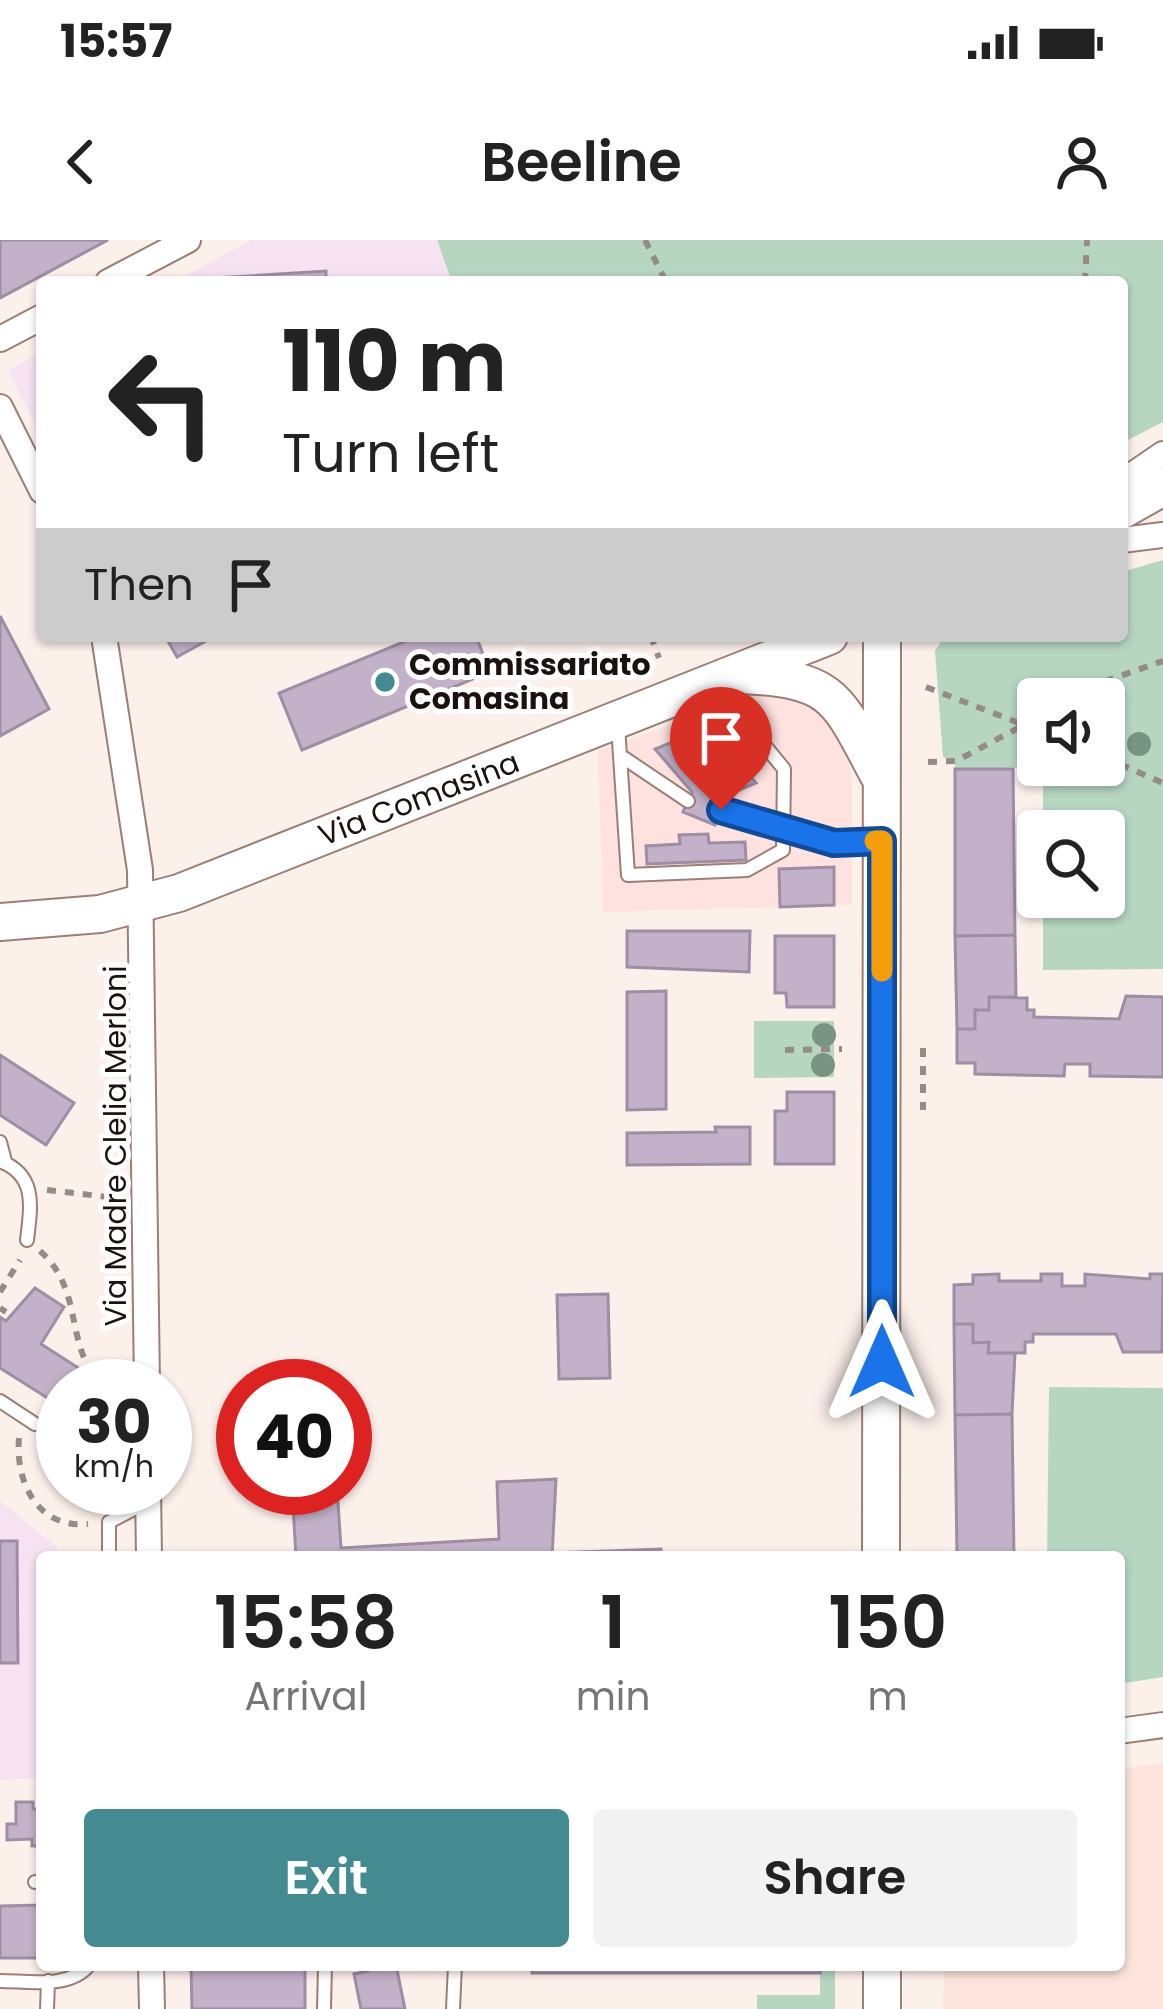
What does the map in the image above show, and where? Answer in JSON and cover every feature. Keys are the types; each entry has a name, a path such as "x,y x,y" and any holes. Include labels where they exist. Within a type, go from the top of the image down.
{"street":[{"path":"119,276 188,240"},
{"path":"0,339 36,320"},
{"path":"0,407 36,479"},
{"path":"1128,478 1163,454"},
{"path":"1128,507 1163,488"},
{"path":"1128,523 1163,511"},
{"path":"1128,539 1163,535"},
{"name":"Via Madre Clelia Merloni","path":"105,642 142,905 147,1359"},
{"name":"Via Comasina","path":"0,922 142,905 813,642"},
{"path":"881,1551 882,642"},
{"path":"727,675 809,681 844,712 882,782"},
{"path":"148,1515 149,1551"},
{"path":"1125,1730 1163,1725"},
{"path":"151,1971 152,2009"},
{"path":"882,1971 882,2009"}],"lane":[{"path":"617,721 624,758 628,875 747,870 783,850 784,769 743,719 727,675"},
{"path":"624,758 688,801"},
{"path":"721,810 834,843 882,841"},
{"path":"0,1142 3,1161 31,1187 27,1240"},
{"path":"0,1401 35,1424"},
{"path":"109,1551 109,1522 119,1515"},
{"path":"0,1981 48,1981 79,1977 84,1971"},
{"path":"324,2009 325,1971"},
{"path":"453,2009 455,1971"},
{"path":"47,2009 48,1981"}],"path":[{"path":"645,240 663,276"},
{"path":"1085,276 1087,240"},
{"path":"653,642 659,658"},
{"path":"1116,678 1163,662"},
{"path":"926,687 1017,722"},
{"path":"928,762 956,761 1017,729"},
{"path":"1125,766 1163,783"},
{"path":"923,1048 923,1110"},
{"path":"785,1049 842,1049"},
{"path":"31,1187 87,1198 127,1197"},
{"path":"0,1292 27,1240 65,1279 84,1359"},
{"path":"20,1414 21,1465 41,1514 64,1526 109,1522"}],"shaded area":[{"path":"252,240 437,240 450,276 184,276"},
{"path":"36,355 36,427 8,370"},
{"path":"762,691 812,697 843,740 852,779 852,905 603,912 598,751"},
{"path":"0,1501 57,1551 36,1551 36,1778 0,1780"},
{"path":"1163,1763 1163,2009 943,2009 944,1971 1125,1971 1125,1768"}],"green space":[{"path":"437,240 1163,240 1163,422 1128,440 1128,276 450,276"},
{"path":"1163,560 1163,969 1043,970 1043,918 1125,918 1125,810 1043,810 1043,786 1125,786 1125,678 1017,678 1017,768 955,769 955,761 943,757 935,651 941,642 1128,642 1128,570"},
{"path":"754,1021 834,1021 834,1077 754,1078"},
{"path":"1049,1387 1163,1388 1163,1677 1125,1683 1125,1551 1047,1551"},
{"path":"820,1971 835,1971 835,2009 757,2009 757,1995 820,1995"}],"building":[{"path":"0,240 108,240 36,276 0,298"},
{"path":"326,271 326,276 247,276"},
{"path":"0,616 49,709 0,736"},
{"path":"168,642 204,642 177,657"},
{"name":"Commissariato Comasina","path":"403,642 478,642 490,672 302,750 279,693"},
{"path":"709,727 756,783 727,795 715,825 683,812 692,792 655,749"},
{"path":"955,769 1013,769 1015,935 955,936"},
{"path":"708,834 709,843 745,842 746,860 647,864 646,846 680,844 679,835"},
{"path":"834,867 834,905 780,907 779,869"},
{"path":"627,931 750,931 749,972 627,967"},
{"path":"1015,935 1016,997 989,997 989,1010 975,1010 975,1029 957,1029 955,936"},
{"path":"775,936 834,936 834,1007 787,1007 786,993 775,993"},
{"path":"666,991 666,1109 627,1110 627,992"},
{"path":"1126,996 1163,997 1163,1077 1090,1076 1090,1064 1065,1064 1064,1076 975,1074 975,1063 957,1063 957,1029 975,1029 975,1010 989,1010 989,997 1027,998 1027,1010 1034,1010 1034,1017 1119,1019"},
{"path":"0,1055 74,1103 46,1145 0,1115"},
{"path":"787,1092 834,1092 834,1164 775,1164 775,1111 787,1111"},
{"path":"715,1127 750,1127 750,1164 627,1165 627,1133 716,1132"},
{"path":"999,1274 999,1281 1041,1281 1041,1274 1062,1274 1062,1286 1085,1286 1085,1274 1150,1279 1150,1274 1163,1274 1162,1352 1123,1352 1116,1334 1033,1334 1033,1342 1025,1342 1025,1353 988,1353 989,1342 973,1343 973,1324 954,1324 954,1285 973,1284 973,1275"},
{"path":"35,1288 64,1307 41,1344 64,1359 36,1359 36,1391 0,1368 0,1317 6,1321"},
{"path":"608,1294 610,1378 559,1379 557,1295"},
{"path":"954,1324 973,1324 973,1343 989,1342 988,1353 1015,1353 1012,1414 955,1415"},
{"path":"1012,1414 1014,1551 957,1551 955,1415"},
{"path":"556,1479 552,1551 296,1551 294,1515 339,1515 341,1548 499,1539 497,1482"},
{"path":"0,1541 17,1541 18,1663 0,1663"},
{"path":"16,1802 33,1802 36,1846 32,1839 7,1840 7,1824 16,1824"},
{"path":"36,1905 36,1958 0,1958 0,1906"},
{"path":"191,1971 305,1971 305,2009 192,2009"},
{"path":"397,1971 405,2009 361,2009 354,1974"},
{"path":"532,1971 820,1971 820,1973"}],"slow traffic":[{"path":"875,841 882,841 882,971"}],"place":[{"name":"Commissariato Comasina","path":"385,682"}],"route":[{"path":"721,810 834,843 882,841 882,1362"}]}
